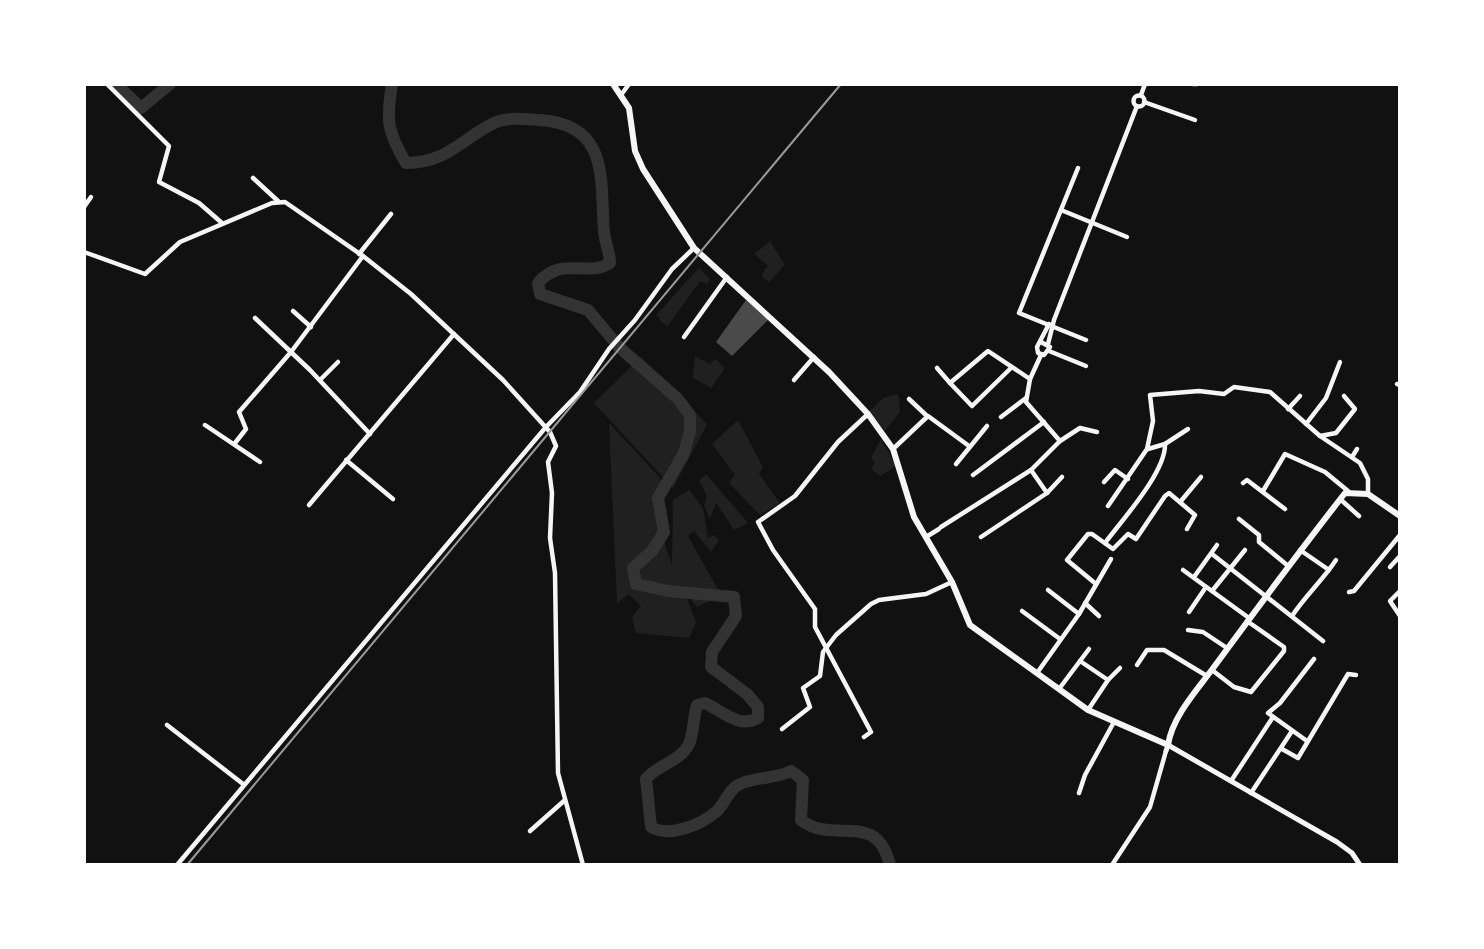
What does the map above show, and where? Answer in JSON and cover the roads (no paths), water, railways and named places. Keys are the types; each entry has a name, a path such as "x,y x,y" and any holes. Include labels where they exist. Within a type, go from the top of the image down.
{"main road":[{"path":"612,84 629,108 638,160 694,247 814,358 867,414 893,449 914,517 952,582 964,617 974,630 1088,710 1167,748 1177,721 1207,676 1299,549 1340,499 1348,491 1368,494 1400,515"}],"street":[{"path":"621,95 629,84"},
{"path":"1144,103 1141,95 1145,84"},
{"path":"108,85 169,146 159,182 199,203 222,223"},
{"path":"1041,355 1036,349 1054,320 1094,223 1137,106 1134,98 1141,95"},
{"path":"1137,106 1144,103 1195,120"},
{"path":"1078,168 1019,311 1021,315 1086,340"},
{"path":"253,178 278,201 289,204 361,255 454,334 503,380 546,428 556,446 548,462 552,493 550,538 555,573 558,773 583,865"},
{"path":"84,207 90,197"},
{"path":"84,252 145,274 175,245 278,201"},
{"path":"1061,210 1127,237"},
{"path":"235,443 246,429 239,412 311,327 391,214"},
{"path":"177,865 546,428 580,392 609,349 672,269 694,247"},
{"path":"684,337 728,276"},
{"path":"293,311 311,327"},
{"path":"255,318 320,380 370,434"},
{"path":"1049,351 1048,344 1055,328 1054,320"},
{"path":"309,505 454,334"},
{"path":"1041,342 1048,344"},
{"path":"950,383 986,351 1030,379"},
{"path":"1001,417 1026,398 1030,379 1041,355 1049,351 1086,366"},
{"path":"794,380 814,358"},
{"path":"320,380 338,362"},
{"path":"1306,424 1326,398 1340,362"},
{"path":"937,369 972,406 1012,367"},
{"path":"1108,506 1147,449 1153,421 1149,397 1199,391 1224,394 1231,388 1239,387 1247,391 1266,390 1320,436 1352,457 1366,473 1368,494"},
{"path":"1288,409 1300,396"},
{"path":"1320,436 1336,433 1356,408 1344,396"},
{"path":"909,398 928,416 969,446"},
{"path":"1026,398 1060,442"},
{"path":"864,737 871,732 828,645 815,627 815,609 773,550 758,522 795,496 838,442 867,414"},
{"path":"893,449 928,416"},
{"path":"973,475 1044,422"},
{"path":"205,425 260,462"},
{"path":"956,464 987,426"},
{"path":"925,537 1031,470 1060,442 1080,428 1097,432"},
{"path":"1147,449 1166,444 1188,429"},
{"path":"1105,543 1157,468 1166,444"},
{"path":"1352,457 1357,449"},
{"path":"1263,491 1284,454 1325,472 1348,491"},
{"path":"346,460 393,499"},
{"path":"1031,470 1046,493"},
{"path":"1104,482 1115,470 1128,479"},
{"path":"981,537 1030,507 1062,477"},
{"path":"1181,501 1201,477"},
{"path":"1243,483 1247,480 1285,509"},
{"path":"1096,584 1067,560 1090,533 1114,549 1128,534 1136,539 1166,494 1181,501 1195,515 1187,529"},
{"path":"1340,499 1359,516"},
{"path":"1239,519 1259,536 1259,542 1287,565"},
{"path":"1111,534 1120,542"},
{"path":"1349,592 1354,591 1400,535"},
{"path":"1194,577 1217,545"},
{"path":"1299,549 1329,570"},
{"path":"1212,591 1245,550"},
{"path":"1212,554 1323,641"},
{"path":"1390,567 1400,556"},
{"path":"1036,674 1079,614 1111,559"},
{"path":"1292,616 1336,559"},
{"path":"1183,570 1284,647 1284,651 1251,692 1234,687 1212,670"},
{"path":"782,729 810,707 803,688 820,676 821,656 828,645 876,601 926,594 952,582"},
{"path":"1189,612 1206,587"},
{"path":"1048,590 1079,614"},
{"path":"1400,591 1390,601 1400,616"},
{"path":"1085,603 1098,616"},
{"path":"1022,611 1060,639"},
{"path":"1188,630 1203,632 1227,648"},
{"path":"1059,689 1089,649"},
{"path":"1137,665 1147,650 1164,650 1207,676"},
{"path":"1307,741 1268,712 1280,704 1314,659"},
{"path":"1079,661 1108,680"},
{"path":"1088,710 1108,680 1120,668"},
{"path":"1282,749 1298,758 1348,674 1356,675"},
{"path":"1231,781 1273,718"},
{"path":"1079,793 1085,775 1114,722"},
{"path":"167,725 243,784"},
{"path":"1251,794 1292,731"},
{"path":"1112,865 1150,807 1167,748 1337,842 1353,853 1360,865"},
{"path":"530,831 565,800"}],"waterway":[{"path":"116,84 141,108 170,84"},
{"path":"392,84 390,125 406,163 433,159 484,128 506,119 562,124 579,132 590,143 600,174 604,232 610,263 593,269 556,270 538,283 540,294 588,310 619,347 678,399 690,415 690,431 684,453 658,498 664,532 652,551 633,568 636,584 668,591 734,597 736,616 712,652 711,667 747,694 758,707 758,718 751,721 737,720 705,703 697,705 691,740 685,750 646,779 651,827 667,831 694,825 717,811 738,785 791,771 803,780 801,820 814,827 853,831 875,838 884,848 890,865"}],"railway":[{"path":"187,865 841,84"}]}
